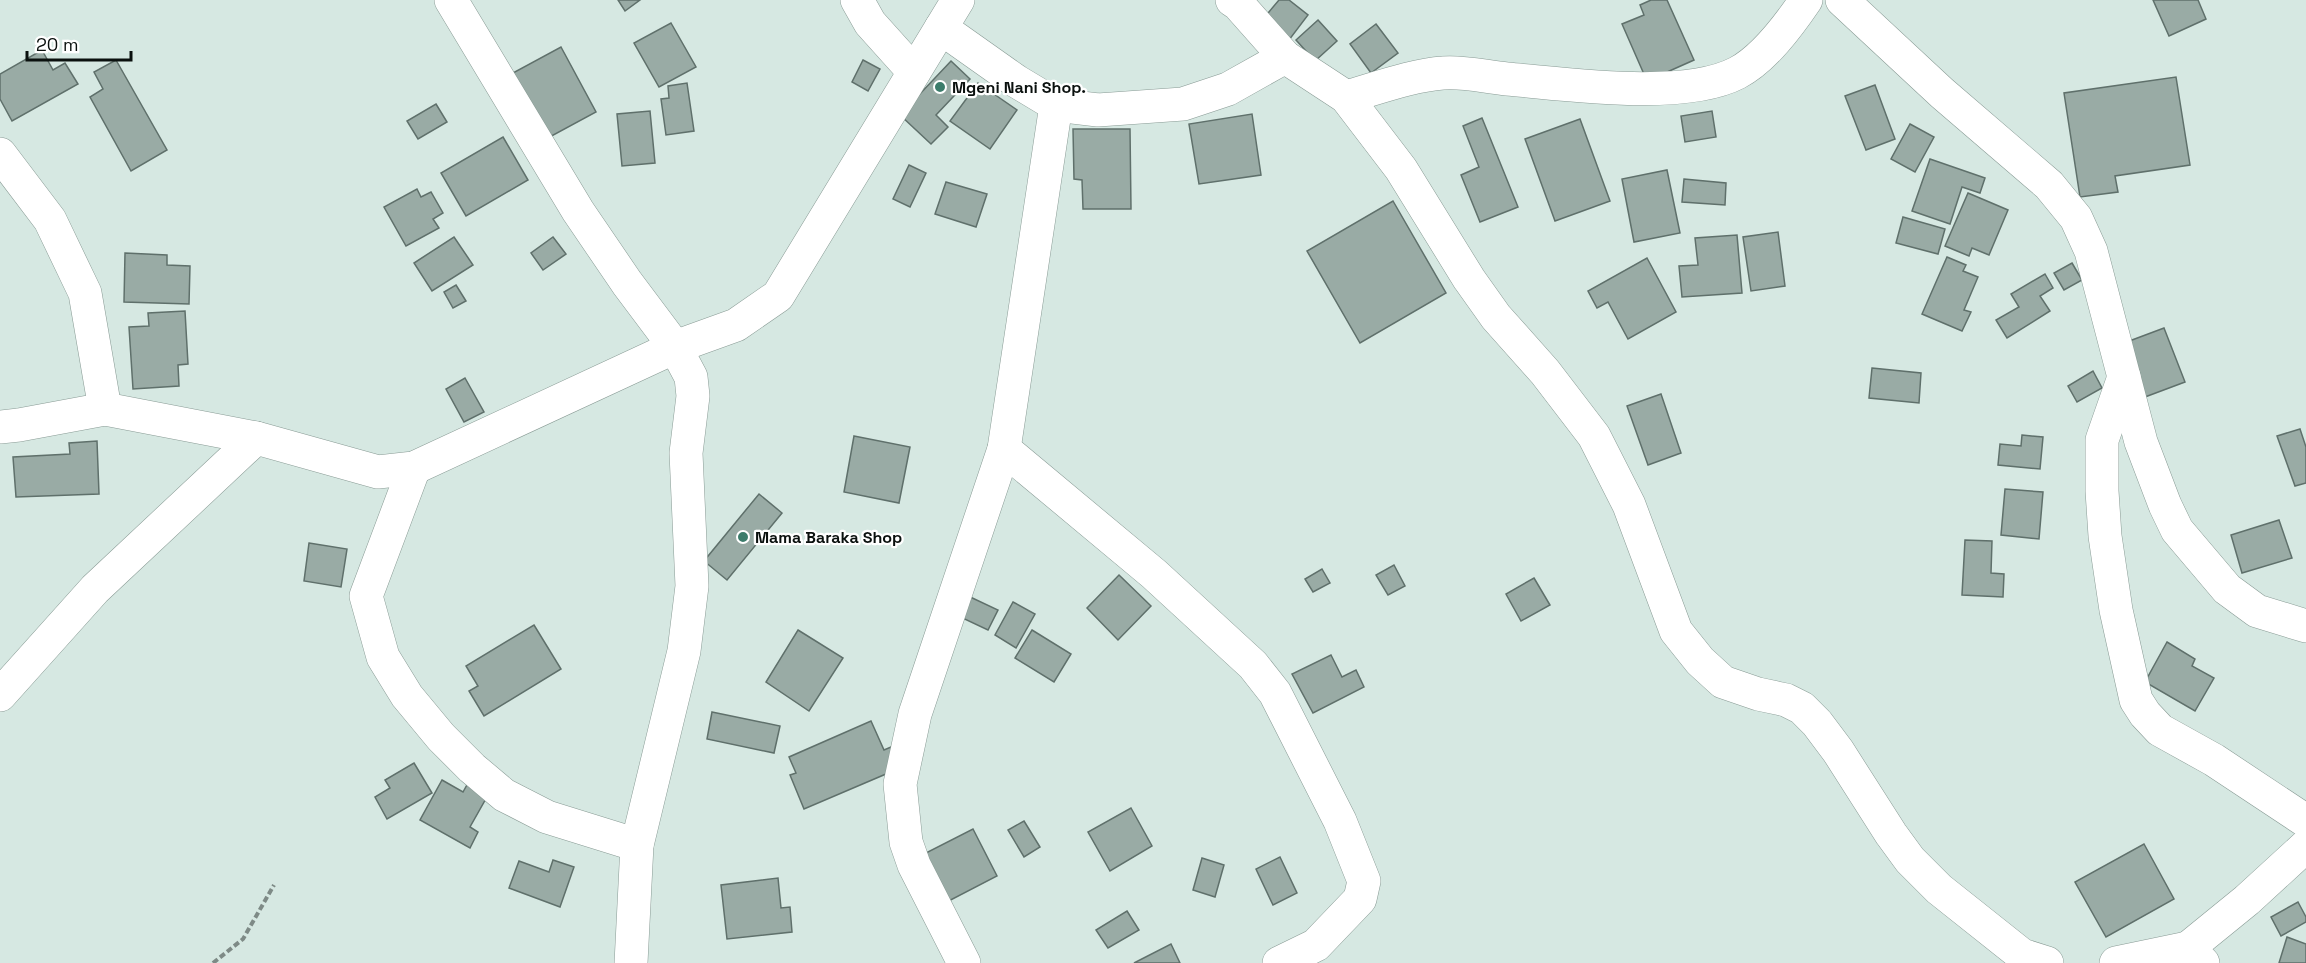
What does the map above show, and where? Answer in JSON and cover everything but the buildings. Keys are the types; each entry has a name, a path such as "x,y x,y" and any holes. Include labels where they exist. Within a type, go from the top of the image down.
{"street":[{"path":"451,0 578,211 627,283 675,347 691,377 693,396 686,441 692,585 684,651 637,845 631,963"},
{"path":"858,0 870,23 914,72"},
{"path":"0,427 105,409 256,438 378,472 414,468 675,347 736,325 778,296 958,0"},
{"path":"1232,0 1285,57 1346,98 1401,170 1469,279 1496,317 1545,372 1594,436 1629,505 1676,631 1700,661 1723,682 1758,694 1786,700 1802,708 1817,723 1838,752 1910,860 1939,889 2030,960"},
{"path":"1346,98 1389,85 1443,73 1584,87 1653,88 1701,84 1738,73 1766,51 1806,0"},
{"path":"1842,0 1941,93 2049,185 2076,218 2091,250 2142,442 2177,530 2208,569 2234,594 2257,611 2306,626"},
{"path":"941,28 1016,81 1056,105 1098,110 1183,104 1228,89 1285,57"},
{"path":"964,963 945,921 914,864 906,842 900,784 915,714 1004,449 1056,105"},
{"path":"0,154 50,220 85,293 105,409"},
{"path":"2124,377 2102,440 2102,491 2105,536 2116,610 2136,700 2160,730 2214,760 2306,820"},
{"path":"0,695 95,590 256,438"},
{"path":"1004,449 1154,574 1253,665 1275,693 1340,821 1364,882 1360,899 1321,954 1279,963"},
{"path":"414,468 366,596 383,657 407,696 441,737 472,768 504,795 547,817 637,845"},
{"path":"2116,963 2195,956 2247,900 2306,846"}],"path":[{"path":"213,963 243,939 274,885"}],"place":[{"name":"Mgeni Nani Shop.","path":"940,87"},
{"name":"Mama Baraka Shop","path":"743,537"}]}
